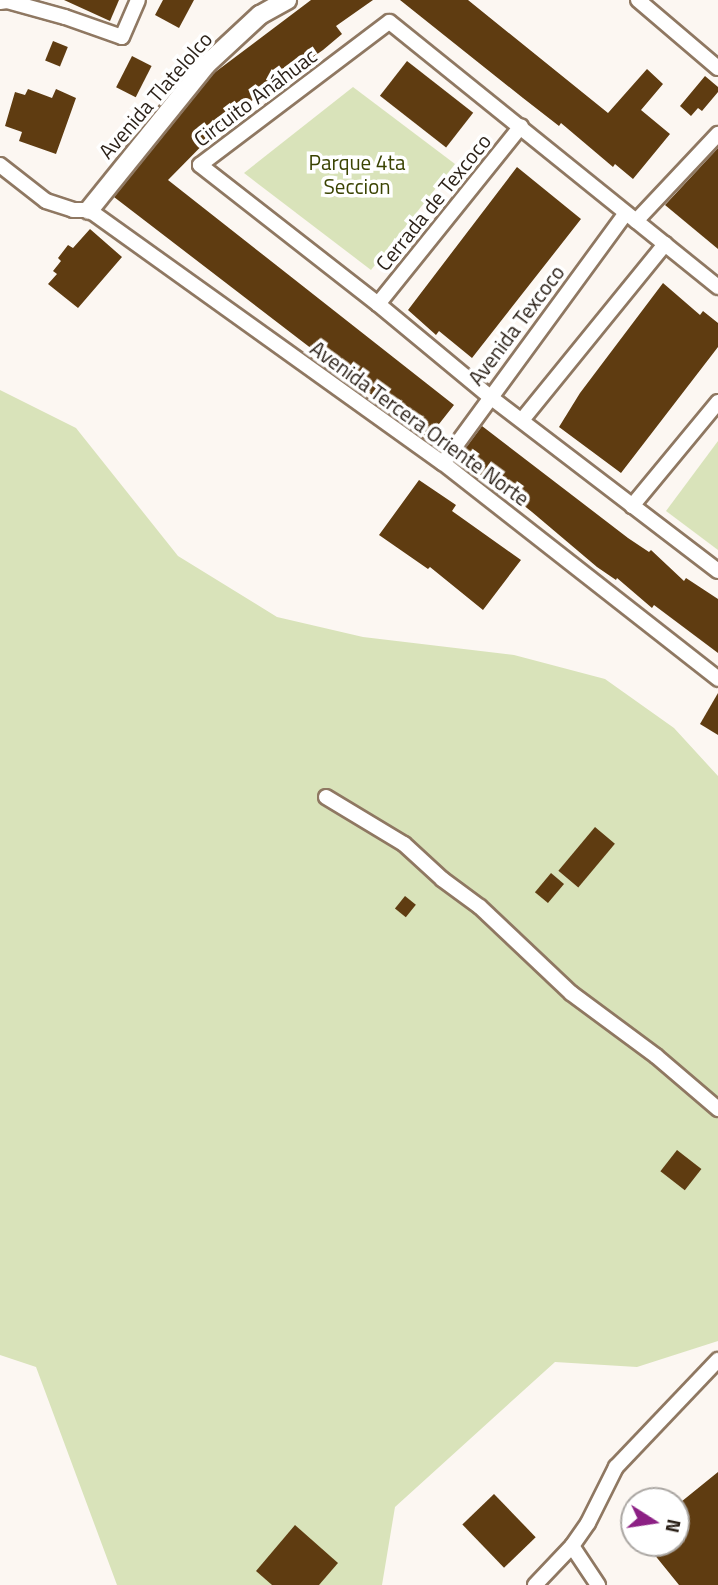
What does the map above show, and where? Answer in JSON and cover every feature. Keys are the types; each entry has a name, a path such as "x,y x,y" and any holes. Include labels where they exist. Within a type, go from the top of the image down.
{"street":[{"path":"0,2 7,1 65,17 122,37 138,0"},
{"name":"Avenida Tlatelolco","path":"89,210 206,65 260,15 287,0"},
{"path":"638,0 718,68"},
{"name":"Circuito Anáhuac","path":"718,287 389,22 200,165 378,304 489,396 718,570"},
{"name":"Cerrada de Texcoco","path":"378,304 521,126"},
{"name":"Avenida Texcoco","path":"443,463 489,396 630,217 718,134"},
{"path":"0,165 46,201 59,207 89,210"},
{"name":"Avenida Tercera Oriente Norte","path":"89,210 443,463 718,679"},
{"path":"522,420 664,244"},
{"path":"632,506 718,402"},
{"path":"326,797 404,844 442,879 480,907 571,993 656,1056 718,1109"},
{"path":"535,1585 572,1546 588,1523 616,1467 718,1360"},
{"path":"572,1546 598,1585"}],"green space":[{"name":"Parque 4ta Seccion","path":"353,87 455,164 371,270 244,173"},
{"path":"0,390 76,428 178,556 277,617 363,637 514,655 605,679 674,728 718,776 718,1341 637,1367 555,1362 395,1507 382,1585 117,1585 36,1367 0,1355"},
{"path":"718,441 718,550 666,511"}],"building":[{"path":"64,0 119,0 110,21"},
{"path":"163,0 194,0 179,28 155,15"},
{"path":"311,0 373,0 336,26 342,34 323,50 233,114 168,180 454,405 428,438 114,197 214,73"},
{"path":"400,0 468,0 608,113 647,69 663,84 641,110 670,134 633,179 615,164 613,167 561,123 559,126"},
{"path":"53,41 68,47 60,66 45,60"},
{"path":"132,56 152,66 136,97 116,87"},
{"path":"407,61 473,113 446,147 380,96"},
{"path":"705,76 718,87 718,92 702,111 698,108 691,116 680,106"},
{"path":"28,89 52,98 56,89 76,98 56,154 19,141 22,132 5,126 15,92 25,95"},
{"path":"718,148 718,249 665,205"},
{"path":"517,167 581,219 472,358 439,331 436,335 408,310"},
{"path":"90,229 122,257 78,308 48,284 57,274 53,271 61,261 58,258 68,245 73,248"},
{"path":"663,283 700,315 703,311 718,323 718,347 621,473 559,427 580,393"},
{"path":"482,426 628,538 649,552 651,550 684,581 686,578 718,599 718,653 654,605 652,608 617,578 616,580 597,567 532,512 508,493 506,496 459,457"},
{"path":"419,480 456,505 452,511 521,560 483,610 430,567 428,569 379,535"},
{"path":"718,693 718,735 700,724"},
{"path":"595,827 615,844 578,887 558,871"},
{"path":"551,873 564,884 548,903 535,892"},
{"path":"405,896 416,905 406,917 395,908"},
{"path":"677,1150 701,1169 685,1190 660,1171"},
{"path":"718,1472 718,1585 679,1585 656,1557 690,1557 690,1495"},
{"path":"494,1494 536,1537 504,1568 462,1525"},
{"path":"295,1525 338,1563 319,1585 272,1585 256,1571"}]}
